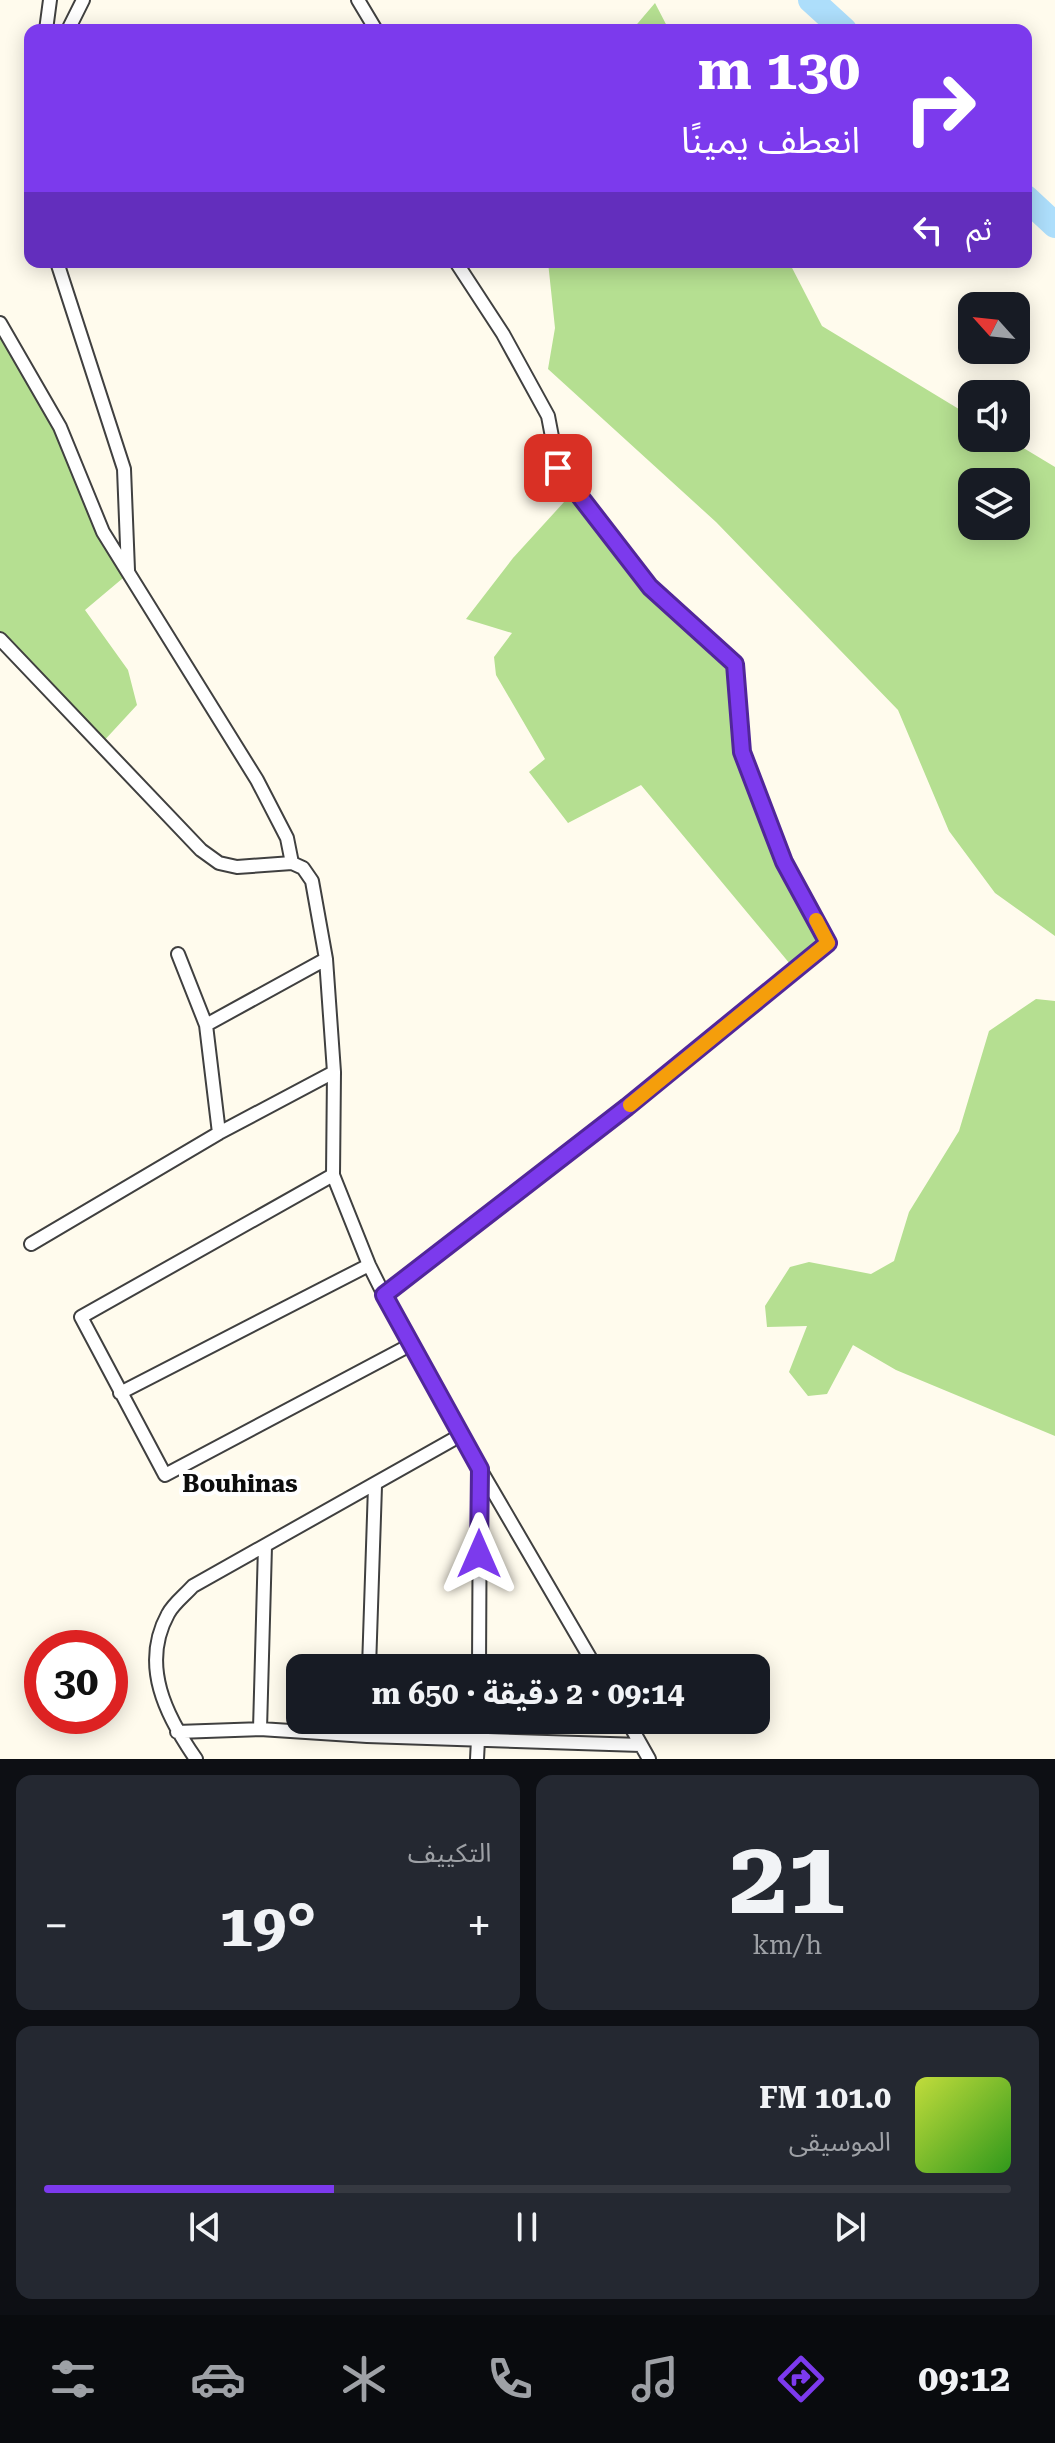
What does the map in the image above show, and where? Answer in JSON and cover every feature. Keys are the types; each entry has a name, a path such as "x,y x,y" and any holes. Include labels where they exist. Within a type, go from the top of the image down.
{"street":[{"path":"47,24 50,0"},
{"path":"71,24 83,0"},
{"path":"358,0 372,24"},
{"path":"59,268 124,469 129,573"},
{"path":"384,1295 627,1107 828,943 784,862 742,752 735,664 650,587 558,468 548,416 503,334 460,268"},
{"path":"0,323 60,427 103,532 257,780 287,838 292,863"},
{"path":"0,639 201,850 219,863 237,867 292,863 303,868 312,881 326,959 334,1072 333,1175 384,1295 480,1469 588,1654"},
{"path":"178,954 206,1025 219,1133"},
{"path":"206,1025 326,959"},
{"path":"31,1244 219,1133 334,1072"},
{"path":"333,1175 81,1317 165,1475 412,1344"},
{"path":"120,1393 369,1265"},
{"path":"196,1759 177,1732 158,1690 157,1642 168,1612 193,1586 461,1435"},
{"path":"479,1654 480,1469"},
{"path":"369,1654 375,1486"},
{"path":"260,1729 265,1546"},
{"path":"177,1732 260,1729 367,1736 641,1745"},
{"path":"477,1759 479,1734"},
{"path":"635,1734 649,1759"}],"green space":[{"path":"655,3 666,24 637,24"},
{"path":"549,268 792,268 822,326 958,409 958,452 1030,452 1055,467 1055,936 995,893 949,831 898,710 716,522 548,369 555,328"},
{"path":"0,323 129,573 85,610 128,670 137,705 101,744 0,639"},
{"path":"575,490 650,587 735,664 742,752 784,862 828,943 795,970 641,785 568,823 529,772 545,759 496,675 494,657 512,633 466,619 513,558"},
{"path":"1036,999 1055,1001 1055,1436 896,1370 853,1345 827,1394 808,1396 789,1372 807,1326 767,1327 765,1306 790,1267 809,1262 871,1274 894,1261 909,1212 959,1131 989,1031"}],"waterway":[{"path":"811,0 837,24"},
{"path":"1032,204 1055,225"}],"slow traffic":[{"path":"630,1105 828,943 816,920"}],"district":[{"name":"Bouhinas","path":"240,1484"}],"route":[{"path":"479,1554 480,1469 384,1295 627,1107 828,943 784,862 742,752 735,664 650,587 558,468"}]}
